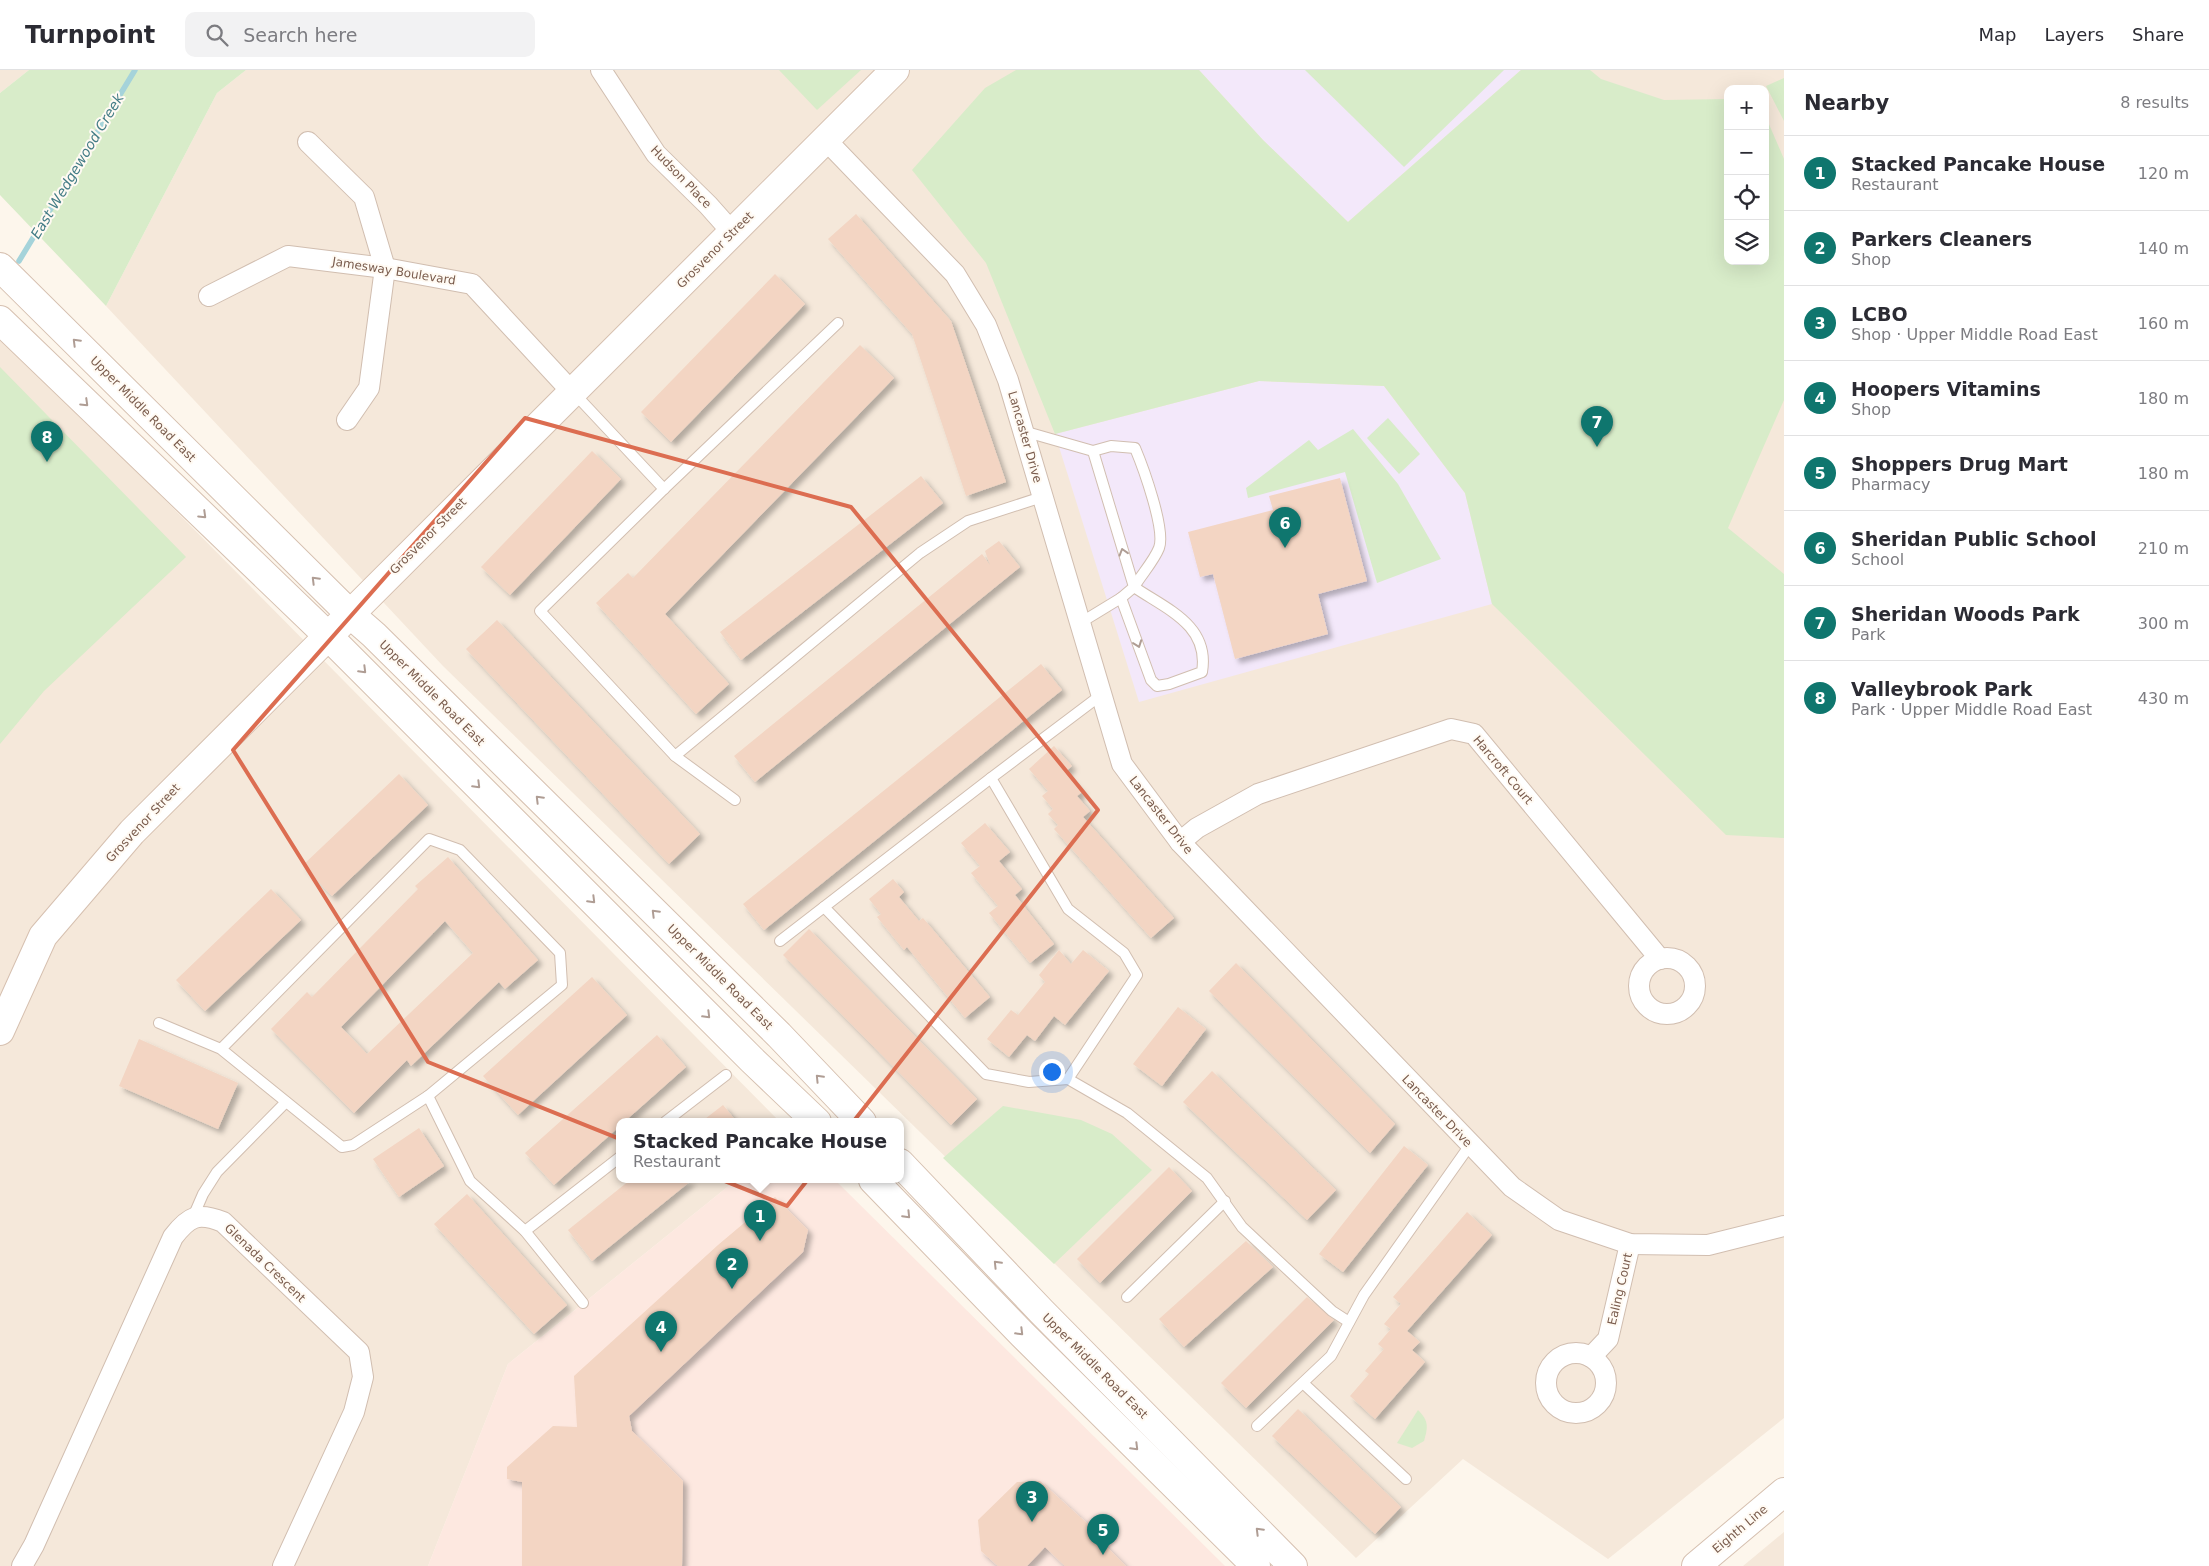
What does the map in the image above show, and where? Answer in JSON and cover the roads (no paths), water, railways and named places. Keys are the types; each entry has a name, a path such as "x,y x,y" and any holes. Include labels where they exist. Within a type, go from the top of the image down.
{"main road":[{"name":"Grosvenor Street","path":"0,1031 43,936 132,832 895,70"},
{"name":"Upper Middle Road East","path":"0,266 350,614 374,635 779,1035 858,1118"},
{"path":"0,320 328,636 752,1060 813,1118"},
{"name":"Upper Middle Road East","path":"904,1166 1042,1312 1293,1566"},
{"path":"877,1183 1023,1335 1256,1566"},
{"name":"Eighth Line","path":"1696,1566 1784,1492"}],"street":[{"name":"Hudson Place","path":"601,70 656,154 732,232"},
{"name":"Lancaster Drive","path":"825,139 955,274 986,325 1008,380 1122,764 1180,842 1512,1187 1559,1220 1630,1244 1708,1245 1784,1226"},
{"path":"308,142 364,197 385,268 369,388 347,420"},
{"name":"Jamesway Boulevard","path":"209,296 288,256 385,268 472,284 572,392"},
{"name":"Harcroft Court","path":"1180,842 1197,828 1258,794 1451,729 1474,734 1660,959"},
{"path":"22,1566 34,1545 173,1237 182,1225 193,1217"},
{"name":"Glenada Crescent","path":"193,1217 209,1217 223,1222 359,1352 363,1377 354,1412 283,1566"},
{"name":"Ealing Court","path":"1591,1357 1608,1339 1630,1244"}],"lane":[{"path":"735,800 675,756 540,611 664,489 838,323"},
{"path":"572,392 664,489"},
{"path":"1023,431 1093,451 1111,446 1135,448 1156,512 1161,538 1159,548 1134,587 1121,598 1080,623"},
{"path":"1093,451 1134,587 1189,624 1199,640 1204,661 1202,672 1169,684 1157,686 1151,680 1121,598"},
{"path":"675,756 920,554 968,521 1042,497"},
{"path":"780,941 1101,695"},
{"path":"991,778 1068,909 1124,952 1138,975 1068,1079"},
{"path":"160,1023 221,1049 342,1147 353,1145 428,1096 562,984 560,953 460,850 429,839 221,1049"},
{"path":"824,907 986,1074 1029,1082 1068,1079 1127,1113 1207,1178 1242,1227 1332,1311 1349,1322"},
{"path":"670,1118 726,1075"},
{"path":"428,1096 470,1182 525,1231 583,1303"},
{"path":"193,1217 203,1194 217,1172 286,1102"},
{"path":"1257,1426 1331,1356 1364,1295 1470,1145"},
{"path":"525,1231 616,1160"},
{"path":"1126,1297 1225,1201"},
{"path":"1303,1383 1406,1479"}],"waterway":[{"name":"East Wedgewood Creek","path":"19,261 135,70"}],"place":[{"name":"Sheridan Woods Park","path":"1597,447"},
{"name":"Valleybrook Park","path":"47,462"},
{"name":"Sheridan Public School","path":"1285,548"},
{"name":"Stacked Pancake House","path":"760,1241"},
{"name":"Parkers Cleaners","path":"732,1289"},
{"name":"Hoopers Vitamins","path":"661,1352"},
{"name":"LCBO","path":"1032,1522"},
{"name":"Shoppers Drug Mart","path":"1103,1555"}]}
